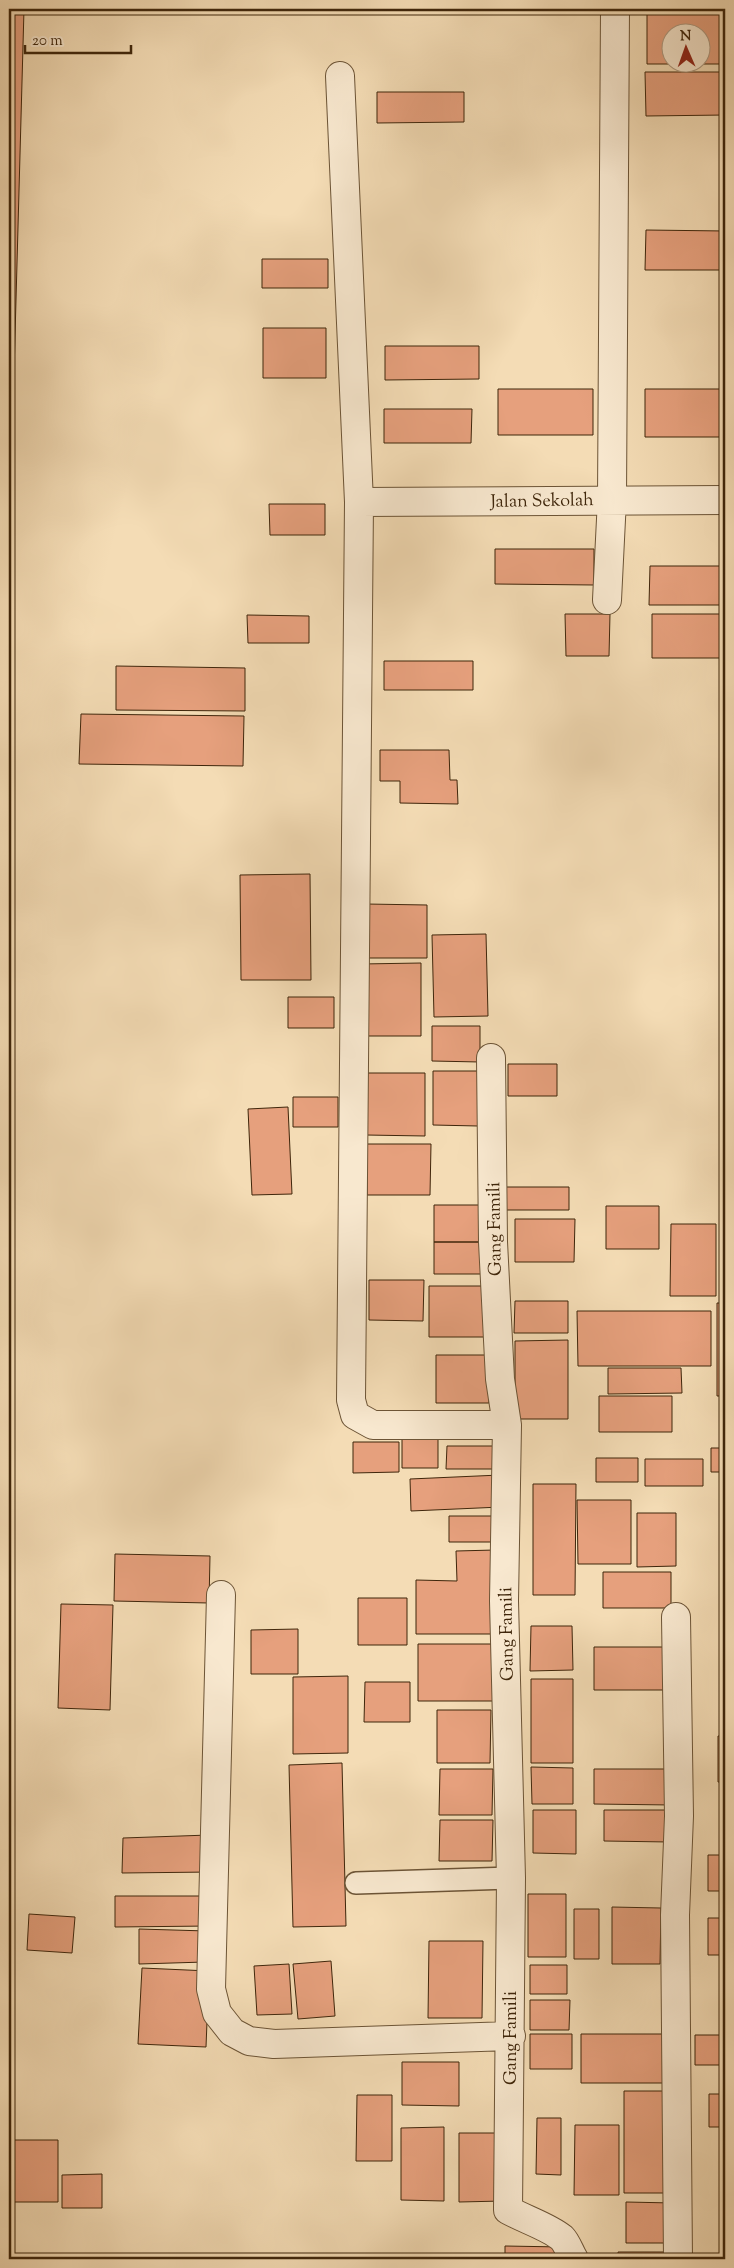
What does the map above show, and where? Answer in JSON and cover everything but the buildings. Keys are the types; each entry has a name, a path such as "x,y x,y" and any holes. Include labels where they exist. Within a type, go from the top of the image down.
{"street":[{"path":"607,600 612,500 615,9"},
{"path":"340,76 359,502 351,1400 355,1415 373,1425 506,1425"},
{"name":"Jalan Sekolah","path":"359,502 725,500"},
{"name":"Gang Famili","path":"491,1058 493,1242 500,1378 506,1425 504,1601 511,1878 508,2210 546,2228 563,2239 574,2259"},
{"path":"221,1595 211,1990 217,2013 232,2032 250,2042 274,2044 511,2036"},
{"path":"676,1617 679,1816 675,1924 678,2259"}],"lane":[{"path":"356,1883 511,1878"}]}
